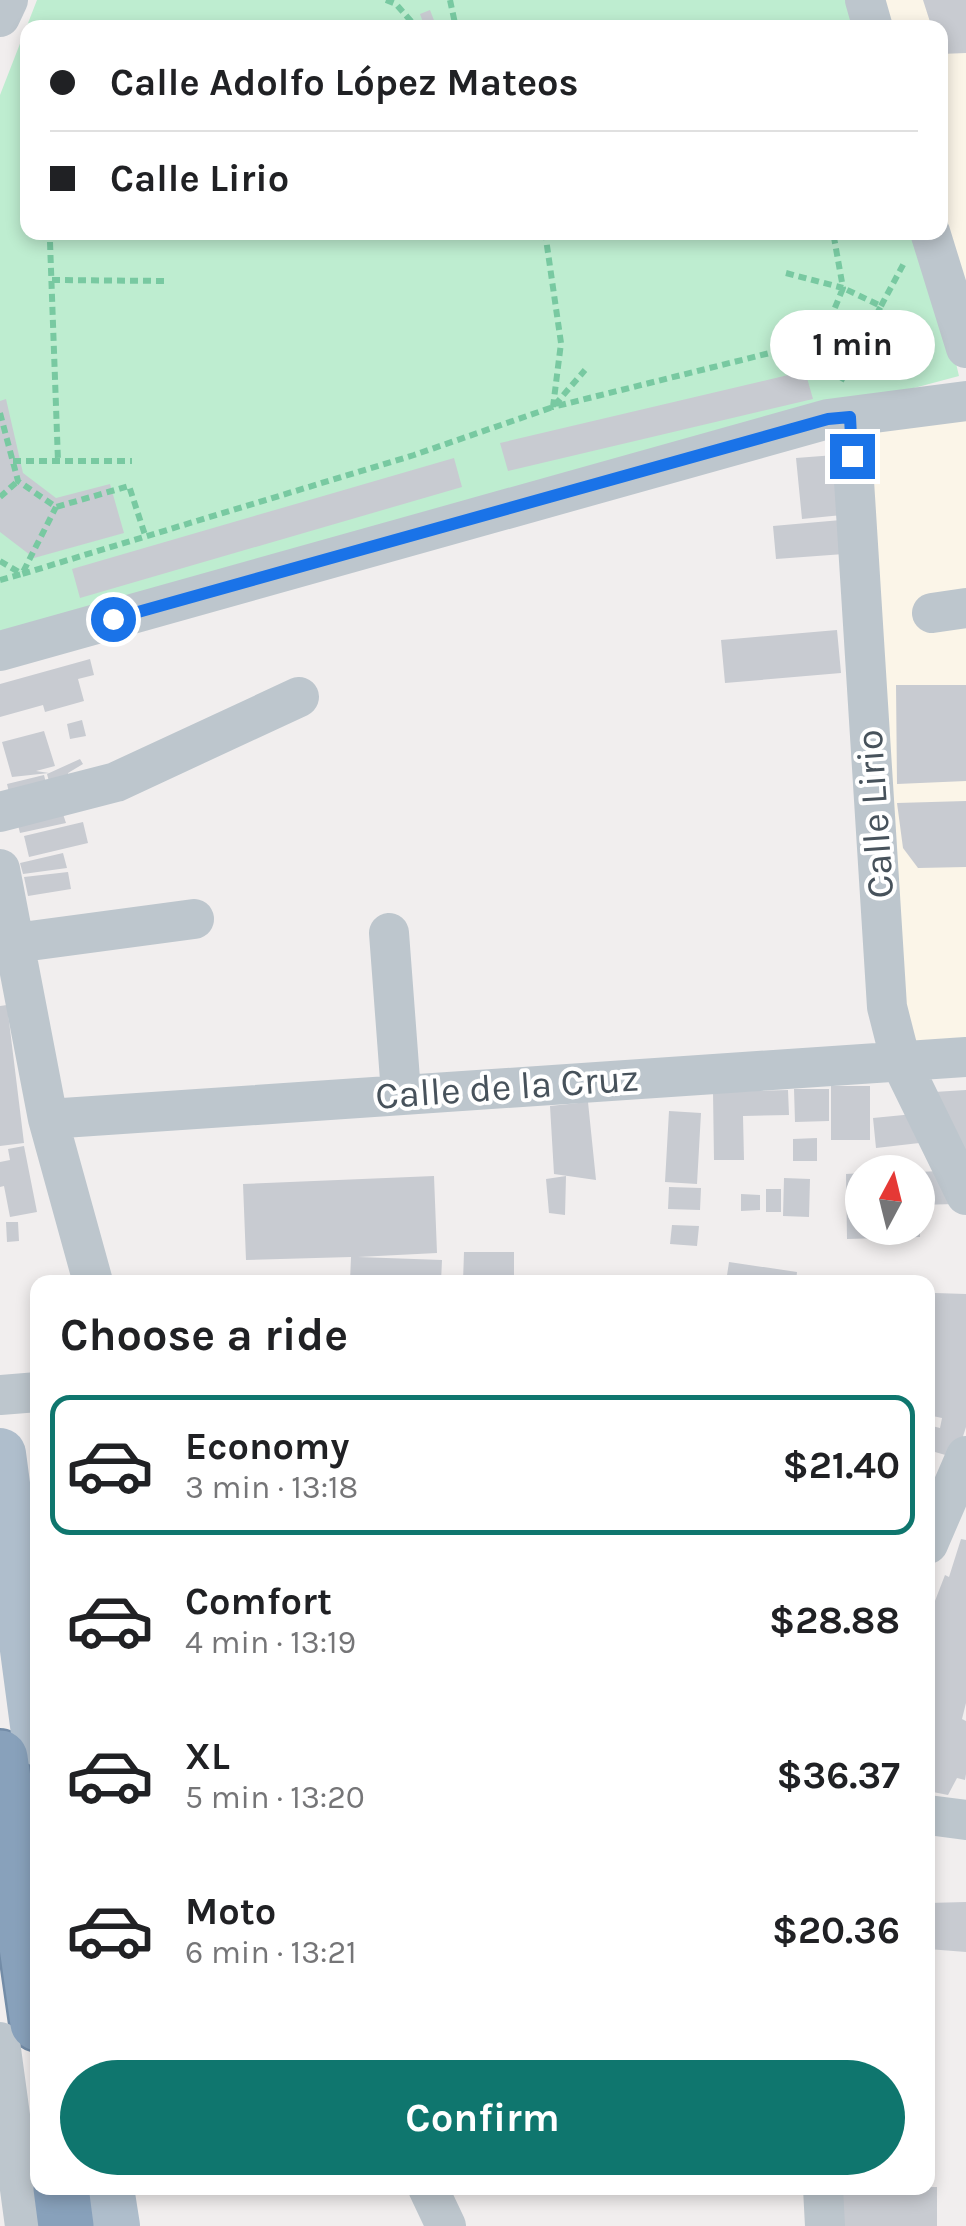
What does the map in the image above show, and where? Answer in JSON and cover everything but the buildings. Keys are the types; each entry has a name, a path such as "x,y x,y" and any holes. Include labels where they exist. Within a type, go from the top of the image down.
{"highway":[{"path":"0,1758 30,1967"},
{"path":"62,2195 66,2226"}],"main road":[{"path":"0,1454 30,1680"},
{"path":"109,2195 114,2226"}],"street":[{"path":"0,18 8,0"},
{"path":"932,240 966,348"},
{"path":"0,650 839,418 966,401"},
{"name":"Calle Lirio","path":"839,418 887,1008 902,1062 966,1194"},
{"path":"0,812 116,782 299,697"},
{"path":"0,869 48,1119 92,1275"},
{"path":"15,943 194,919"},
{"path":"389,933 401,1093"},
{"name":"Calle de la Cruz","path":"48,1119 966,1057"},
{"path":"0,1395 30,1393"},
{"path":"939,1524 966,1456"},
{"path":"935,1816 966,1820"},
{"path":"0,2042 25,2226"},
{"path":"431,2195 446,2226"},
{"path":"823,2195 825,2226"},
{"path":"0,2198 4,2226"}],"path":[{"path":"386,0 395,2"},
{"path":"546,240 561,343 553,408"},
{"path":"0,580 146,538 553,408 802,345 797,326 814,334 806,355 814,359 844,288 835,240"},
{"path":"50,242 58,461"},
{"path":"786,272 844,288 881,306 841,380 839,418"},
{"path":"52,280 166,282"},
{"path":"553,408 585,370"},
{"path":"0,412 18,481 56,507"},
{"path":"13,461 132,461"},
{"path":"0,497 18,481"},
{"path":"22,574 56,507 128,486 146,538"},
{"path":"0,561 22,574"}],"shaded area":[{"path":"865,0 966,0 966,348 942,240 948,240 948,20 871,20"},
{"path":"966,401 966,1057 901,1062 850,417"}],"green space":[{"path":"37,0 870,0 874,20 29,20"},
{"path":"20,44 20,240 927,240 959,376 0,631 0,95"}],"route":[{"path":"113,619 828,419 850,417 852,456"}]}
